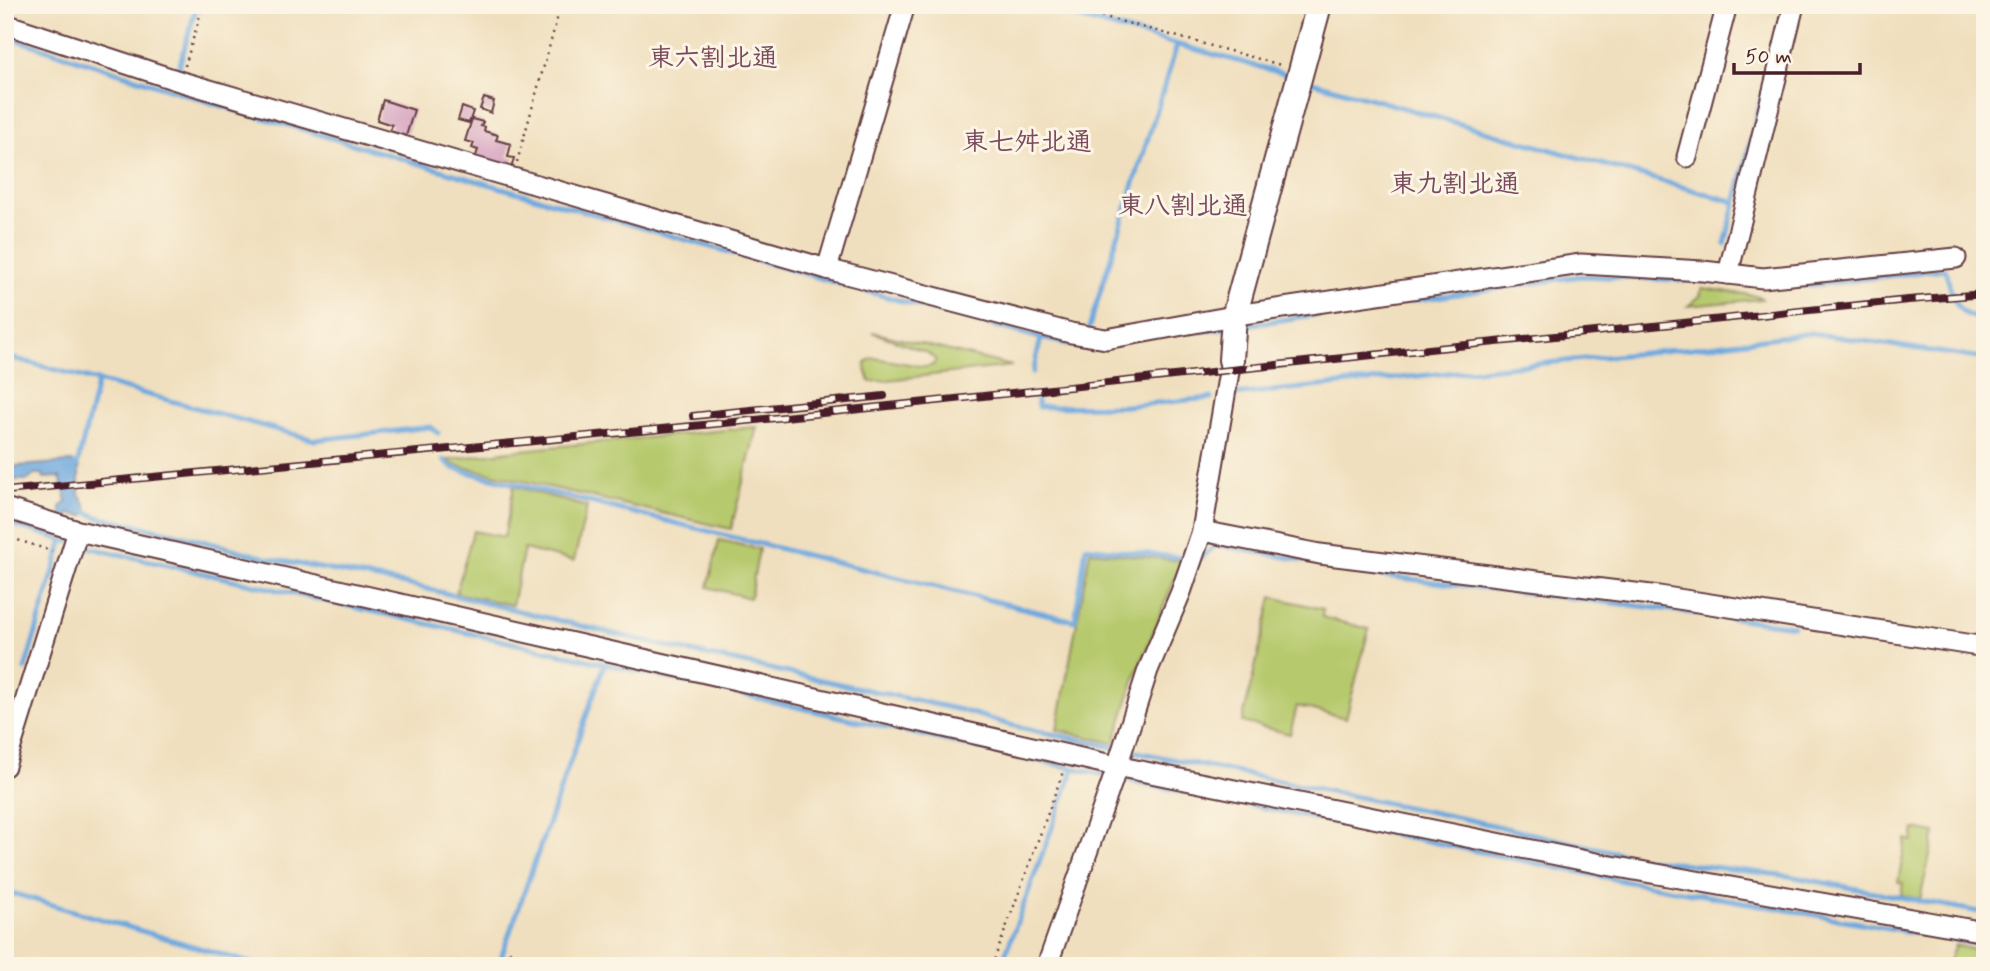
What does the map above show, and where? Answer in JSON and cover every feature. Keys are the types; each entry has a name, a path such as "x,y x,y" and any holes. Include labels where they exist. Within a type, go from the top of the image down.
{"street":[{"path":"827,269 905,5"},
{"path":"1047,966 1148,670 1181,592 1202,531 1230,365 1233,324 1319,5"},
{"path":"1687,157 1727,5"},
{"path":"1721,273 1794,5"},
{"path":"5,24 176,80 827,269 1071,333 1106,338 1233,324 1581,264 1763,278 1956,258"},
{"path":"5,508 70,542 1592,862 1985,932"},
{"path":"1202,531 1320,554 1660,596 1985,647"},
{"path":"5,766 70,542"}],"path":[{"path":"176,80 203,5"},
{"path":"513,178 561,5"},
{"path":"1061,5 1301,71"},
{"path":"5,536 70,542"},
{"path":"992,966 1062,775"},
{"path":"509,951 558,966"}],"green space":[{"path":"1702,288 1758,296 1762,299 1688,306 1700,296"},
{"path":"872,332 1012,366 870,382 865,366 867,361 874,358 927,367 933,365 936,360 928,353"},
{"path":"757,427 731,529 454,465 448,460 510,451"},
{"path":"514,486 587,507 574,561 524,549 512,605 456,593 473,531 504,537"},
{"path":"719,540 759,549 750,598 708,587"},
{"path":"1090,551 1182,561 1137,672 1114,743 1057,730"},
{"path":"1272,597 1323,609 1322,617 1369,629 1346,718 1297,706 1290,734 1242,722"},
{"path":"1914,829 1935,833 1920,899 1901,895 1903,883 1898,882 1906,839 1912,841"},
{"path":"1955,945 1983,952 1979,966 1947,966"}],"water":[{"path":"72,462 79,467 79,494 86,505 87,513 83,516 69,514 66,518 61,515 61,507 67,501 60,477 44,478 43,474 35,474 28,480 5,480 5,467"}],"building":[{"path":"484,98 494,101 491,113 480,109"},
{"path":"383,100 414,110 406,136 390,131 392,125 377,120"},
{"path":"462,107 473,111 469,123 458,120"},
{"path":"472,119 483,122 481,126 485,127 484,131 498,135 496,140 511,144 508,157 514,158 511,169 475,159 478,150 472,148 474,143 465,141"}],"waterway":[{"path":"176,77 197,5"},
{"path":"1032,5 1289,75"},
{"path":"1725,244 1780,23"},
{"path":"5,36 219,105 495,186 905,302 1041,338 1078,346 1099,346"},
{"path":"1089,328 1177,45"},
{"path":"1309,81 1735,202"},
{"path":"1782,285 1814,285 1945,269 1960,309 1974,318 1985,320"},
{"path":"1240,326 1580,276 1710,281"},
{"path":"1202,331 1227,328"},
{"path":"1233,395 1692,348 1811,333 1985,359"},
{"path":"1033,372 1041,338"},
{"path":"5,356 315,440 431,427 438,433"},
{"path":"71,466 77,466 98,380"},
{"path":"1037,400 1038,407 1126,406 1211,398"},
{"path":"444,460 453,468 471,473 1075,621 1086,547 1183,558"},
{"path":"81,509 97,517 173,533 266,558 415,586 673,648 961,710 1010,725 1117,748"},
{"path":"5,522 69,542"},
{"path":"25,669 63,540"},
{"path":"78,545 1185,792 1624,881 1985,945"},
{"path":"1201,558 1216,545 1308,561 1350,572 1793,626"},
{"path":"498,966 605,663"},
{"path":"1127,750 1470,820 1645,859 1789,876 1985,913"},
{"path":"1001,966 1074,768"},
{"path":"5,891 261,966"},
{"path":"502,957 531,966"}],"railway":[{"path":"5,491 756,420 1486,343 1985,294"},
{"path":"693,416 884,396"}],"district":[{"name":"東六割北通","path":"713,59"},
{"name":"東七舛北通","path":"1027,143"},
{"name":"東九割北通","path":"1455,185"},
{"name":"東八割北通","path":"1183,207"}]}
